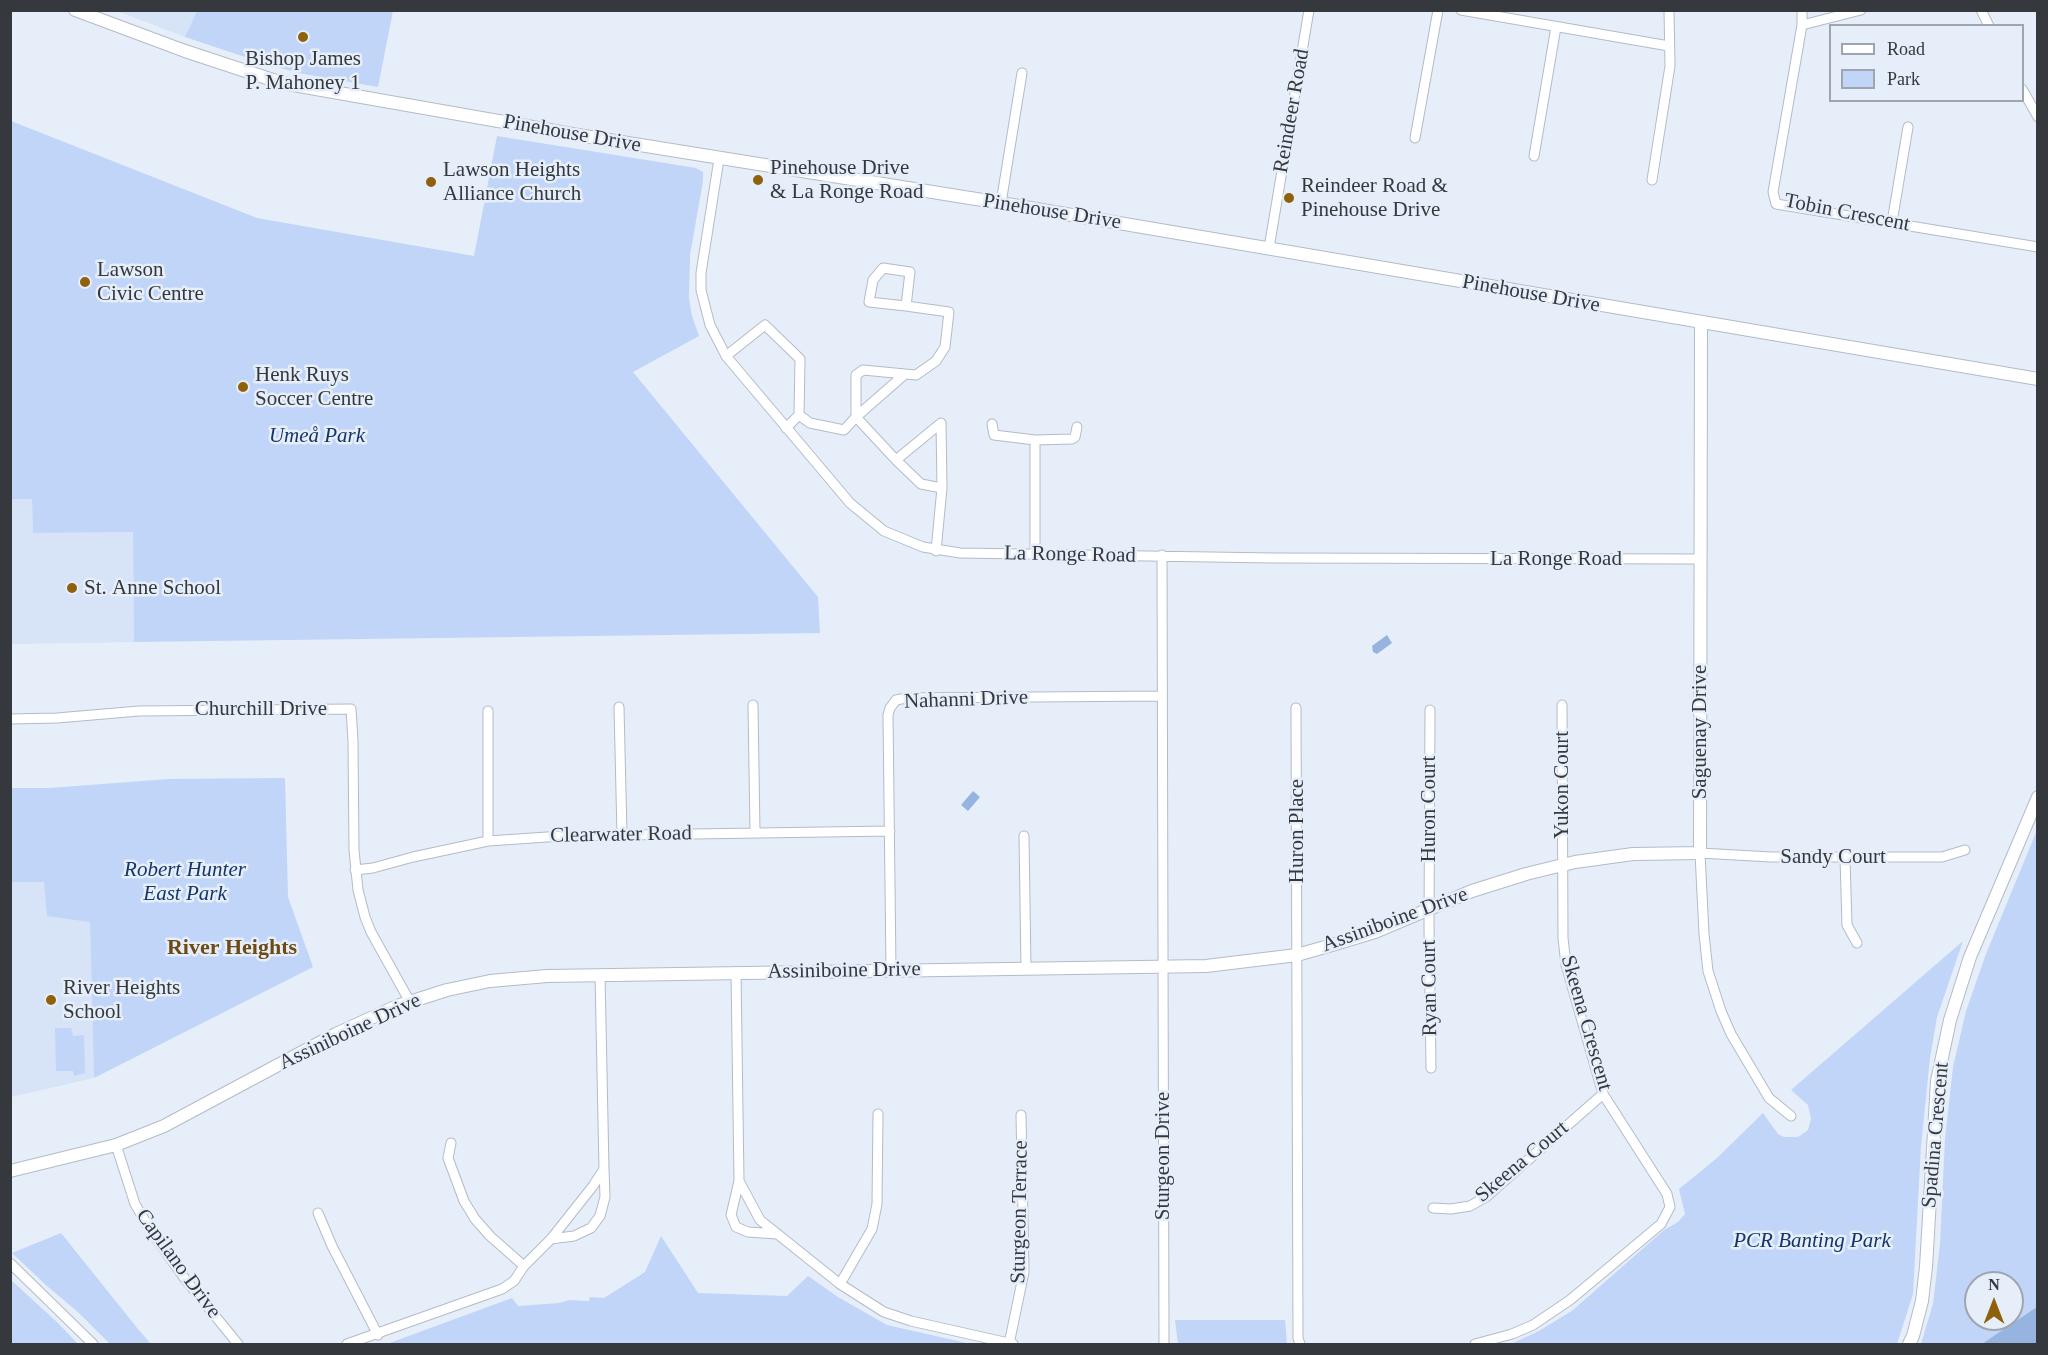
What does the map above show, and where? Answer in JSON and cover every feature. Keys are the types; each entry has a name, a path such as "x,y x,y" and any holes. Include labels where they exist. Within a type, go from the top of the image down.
{"street":[{"name":"Pinehouse Drive","path":"75,10 185,51 282,82 719,159 1001,203 2037,379"},
{"name":"Reindeer Road","path":"1269,248 1309,10"},
{"path":"1415,138 1438,10"},
{"path":"1461,10 1669,46"},
{"path":"1652,180 1670,66 1669,10"},
{"name":"Tobin Crescent","path":"1802,10 1802,25 1773,192 1776,204 2037,247"},
{"path":"1802,25 1861,10"},
{"path":"1981,10 1988,24"},
{"path":"1534,156 1556,27"},
{"path":"1001,203 1022,73"},
{"path":"2024,92 2037,117"},
{"path":"1892,222 1908,127"},
{"name":"La Ronge Road","path":"719,159 701,273 701,290 710,325 726,356 850,504 884,531 923,548 960,554 1284,558 1700,559"},
{"path":"906,306 910,272 882,268 873,280 869,302 949,312 945,347 936,361 916,375 863,370 856,375 856,417 921,484 942,488"},
{"name":"Saguenay Drive","path":"1701,323 1700,853 1708,971 1731,1034 1769,1098 1791,1116"},
{"path":"726,356 765,325 800,359 799,415 786,428"},
{"path":"799,415 810,423 844,430 905,374"},
{"path":"896,460 941,423 942,488 936,551"},
{"path":"992,424 994,435 1035,440 1072,439 1075,437 1077,427"},
{"path":"1035,440 1035,554"},
{"path":"1162,555 1163,967"},
{"name":"Nahanni Drive","path":"891,970 888,716 896,700 906,698 1162,696"},
{"path":"753,705 755,832"},
{"name":"Yukon Court","path":"1562,705 1563,865"},
{"path":"620,707 622,835"},
{"name":"Huron Place","path":"1296,708 1297,955"},
{"name":"Churchill Drive","path":"10,719 57,718 139,711 351,709 355,870 358,890 364,918 410,1002"},
{"name":"Huron Court","path":"1429,909 1430,710"},
{"path":"488,711 488,841"},
{"name":"Spadina Crescent","path":"1909,1344 1922,1301 1937,1081 1950,1020 1970,957 2037,797"},
{"name":"Clearwater Road","path":"355,870 374,868 488,841 562,836 890,831"},
{"path":"1024,836 1026,968"},
{"name":"Sandy Court","path":"1700,853 1771,857 1942,857 1965,850"},
{"name":"Assiniboine Drive","path":"10,1171 116,1145 164,1126 336,1034 410,1002 447,990 490,981 547,976 736,972 1206,966 1297,955 1375,932 1501,881 1588,859 1633,854 1700,853"},
{"path":"1845,858 1846,926 1857,943"},
{"name":"Skeena Crescent","path":"1475,1344 1512,1334 1552,1313 1665,1219 1670,1207 1667,1194 1604,1094 1566,965 1563,938 1563,865"},
{"name":"Ryan Court","path":"1429,909 1431,1068"},
{"path":"1297,955 1298,1338 1300,1344"},
{"name":"Sturgeon Drive","path":"1163,967 1164,1344"},
{"path":"736,972 739,1181 731,1215 736,1227 748,1232 777,1234"},
{"path":"551,1239 574,1236 591,1228 600,1216 605,1197 600,975"},
{"name":"Skeena Court","path":"1433,1208 1451,1209 1470,1206 1486,1197 1604,1094"},
{"path":"840,1284 872,1229 877,1204 878,1114"},
{"name":"Sturgeon Terrace","path":"1011,1344 1024,1272 1021,1114"},
{"path":"451,1143 448,1158 464,1201 475,1219 490,1236 524,1266"},
{"name":"Capilano Drive","path":"116,1145 135,1204 151,1231 185,1279 238,1344"},
{"path":"347,1344 378,1335 502,1289 514,1281 524,1266 551,1239 604,1169"},
{"path":"739,1181 760,1220 840,1284 884,1312 1011,1344"},
{"path":"318,1213 332,1246 378,1335"},
{"path":"10,1263 93,1344"}],"shaded area":[{"path":"117,11 197,11 185,37"},
{"name":"St. Anne School","path":"10,499 32,499 33,533 133,532 134,642 11,644"},
{"path":"1387,635 1392,643 1377,654 1373,652 1372,646"},
{"path":"973,791 980,797 968,811 961,805"},
{"name":"River Heights School","path":"13,882 44,882 90,921 94,1078 11,1097 10,884"},
{"path":"2037,1307 2037,1344 1982,1344 2001,1331 2024,1331 2024,1316"}],"green space":[{"path":"197,11 393,11 378,87 272,66 185,37"},
{"name":"Umeå Park","path":"11,121 257,218 474,256 497,136 696,168 703,172 690,255 689,298 699,336 633,372 818,597 820,633 134,642 133,532 33,533 32,499 11,499"},
{"name":"Robert Hunter East Park","path":"285,778 288,897 313,967 94,1078 90,922 47,916 44,882 13,882 11,884 11,788 50,788 168,779"},
{"path":"2037,830 2037,1317 2024,1328 2024,1271 1964,1271 1964,1331 2020,1331 2004,1344 1921,1344 1933,1304 1940,1244 1945,1139 1953,1067 1966,1011 1986,954"},
{"name":"PCR Banting Park","path":"1963,941 1937,1017 1930,1058 1921,1146 1913,1294 1897,1344 1511,1344 1539,1331 1573,1310 1664,1230 1678,1222 1685,1214 1679,1189 1717,1158 1763,1113 1778,1134 1784,1137 1798,1137 1808,1130 1811,1119 1808,1105 1791,1090"},
{"path":"55,1028 71,1028 73,1036 84,1035 85,1073 74,1076 73,1071 56,1071"},
{"path":"61,1233 151,1344 110,1344 12,1253"},
{"path":"661,1236 698,1293 787,1296 808,1276 838,1297 887,1325 971,1344 387,1344 512,1298 518,1306 559,1303 569,1300 589,1301 590,1297 604,1298 645,1272"},
{"path":"11,1280 58,1323 78,1344 11,1344"},
{"path":"1175,1320 1285,1320 1287,1344 1178,1344"}],"place":[{"name":"Bishop James P. Mahoney 1","path":"303,37"},
{"name":"Pinehouse Drive & La Ronge Road","path":"758,180"},
{"name":"Lawson Heights Alliance Church","path":"431,182"},
{"name":"Reindeer Road & Pinehouse Drive","path":"1289,198"},
{"name":"Lawson Civic Centre","path":"85,282"},
{"name":"Henk Ruys Soccer Centre","path":"243,387"},
{"name":"St. Anne School","path":"72,588"},
{"name":"River Heights School","path":"51,1000"}],"district":[{"name":"River Heights","path":"232,948"}]}
